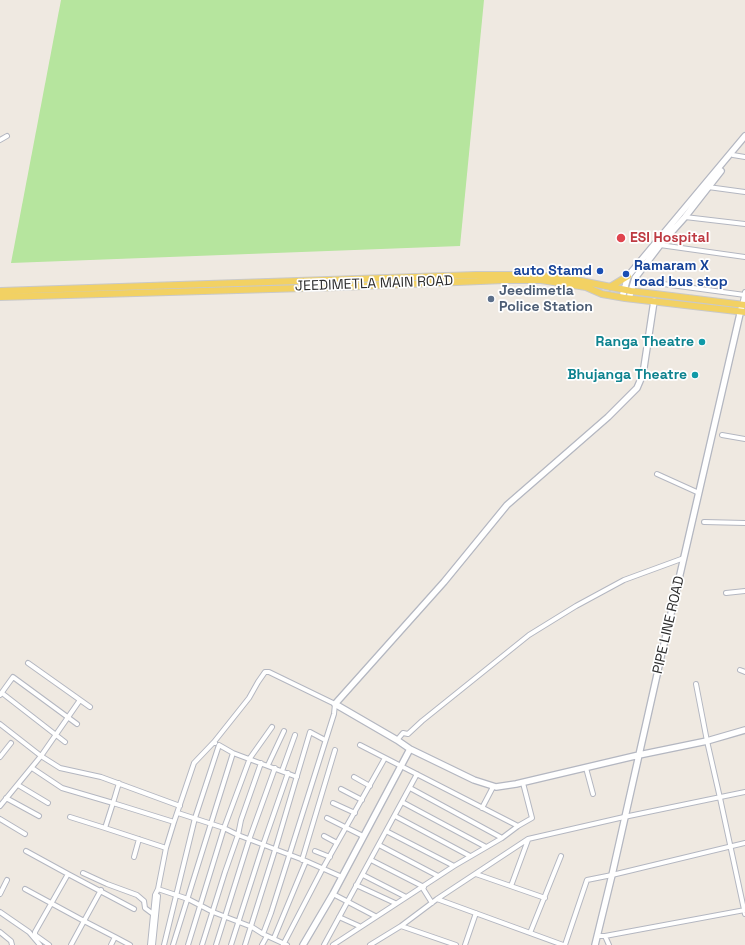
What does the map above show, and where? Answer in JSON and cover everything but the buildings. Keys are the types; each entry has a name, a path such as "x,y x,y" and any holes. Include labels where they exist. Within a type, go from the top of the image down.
{"main road":[{"name":"JEEDIMETLA MAIN ROAD","path":"0,291 542,275 580,280 610,287 623,292 744,305"},
{"path":"610,287 628,276"},
{"name":"JEEDIMETLA MAIN ROAD","path":"0,297 340,287 476,278 541,280 589,288 602,294 743,312"},
{"path":"589,288 623,292"},
{"path":"631,293 690,302 699,306"}],"street":[{"path":"0,140 7,136"},
{"path":"623,292 628,276 745,136"},
{"path":"631,293 634,280 660,245 745,142"},
{"path":"733,155 745,157"},
{"path":"708,187 745,192"},
{"path":"685,216 745,224"},
{"path":"660,245 745,257"},
{"path":"634,280 745,294 744,305"},
{"path":"262,945 288,855 334,714 335,704 444,582 507,505 608,417 637,388 644,374 654,301"},
{"name":"PIPE LINE ROAD","path":"595,945 744,305"},
{"path":"722,435 745,439"},
{"path":"657,474 699,493"},
{"path":"704,522 745,523"},
{"path":"397,740 403,733 408,734 529,635 576,606 624,580 685,558"},
{"path":"726,593 745,591"},
{"path":"28,663 90,707"},
{"path":"740,670 745,672"},
{"path":"152,945 155,895 166,848 194,763 214,742 249,698 265,672 269,672 335,704 410,749 474,780 494,787 522,783 640,754 707,741 745,730"},
{"path":"65,742 1,694 13,677 77,724"},
{"path":"597,936 606,936 745,911 707,741 696,684"},
{"path":"0,806 32,768 80,700"},
{"path":"0,724 41,756 60,768 101,777 180,806"},
{"path":"188,945 199,905 224,828 250,758 272,727"},
{"path":"268,765 284,731"},
{"path":"245,945 252,927 310,732 325,740"},
{"path":"282,771 295,735"},
{"path":"214,742 233,753 261,762 296,777"},
{"path":"0,757 11,743"},
{"path":"164,945 195,818 219,745"},
{"path":"360,745 518,826"},
{"path":"303,945 333,894 400,765 410,749"},
{"path":"274,938 304,860 336,750"},
{"path":"173,945 233,753"},
{"path":"157,890 188,899 213,912 252,927 285,944 323,868 385,758"},
{"path":"202,945 238,836 241,820 261,762"},
{"path":"32,768 62,788 174,822"},
{"path":"216,945 249,840 275,768"},
{"path":"586,768 593,794"},
{"path":"231,945 240,922 263,845 288,773"},
{"path":"324,945 417,774"},
{"path":"354,777 370,786"},
{"path":"105,828 119,783"},
{"path":"333,945 395,903 532,818 522,783"},
{"path":"18,785 48,803"},
{"path":"482,808 494,787"},
{"path":"410,788 502,838"},
{"path":"341,789 362,800"},
{"path":"370,945 401,926 432,902 528,839 745,792"},
{"path":"6,798 39,816"},
{"path":"402,802 486,847"},
{"path":"333,804 355,813"},
{"path":"178,813 224,828 238,836 304,860 342,877"},
{"path":"395,816 470,856"},
{"path":"70,817 166,848"},
{"path":"327,818 363,836"},
{"path":"0,819 25,834"},
{"path":"386,831 454,866"},
{"path":"324,836 337,843"},
{"path":"134,857 139,839"},
{"path":"510,886 528,839"},
{"path":"437,899 564,945 587,880 745,843"},
{"path":"379,845 438,876"},
{"path":"26,851 134,909"},
{"path":"315,851 330,857"},
{"path":"530,933 561,856"},
{"path":"371,860 423,887 432,902"},
{"path":"84,873 107,884 137,895 144,901 145,908 153,914"},
{"path":"49,945 35,935 35,932 68,874"},
{"path":"476,874 545,898"},
{"path":"363,875 406,897"},
{"path":"0,894 7,880"},
{"path":"356,885 395,903"},
{"path":"26,889 51,904 130,945"},
{"path":"71,945 101,890"},
{"path":"152,945 158,895 157,890"},
{"path":"333,894 375,916"},
{"path":"0,912 28,932 40,945"},
{"path":"465,945 476,913"},
{"path":"339,917 359,926"},
{"path":"401,926 456,945"},
{"path":"0,932 11,941 12,945"},
{"path":"606,936 609,945"},
{"path":"111,945 115,937"}],"green space":[{"path":"61,0 484,0 460,246 11,263"}],"place":[{"name":"ESI Hospital","path":"621,238"},
{"name":"auto Stamd","path":"600,271"},
{"name":"Ramaram X road bus stop","path":"626,274"},
{"name":"Jeedimetla Police Station","path":"491,299"},
{"name":"Ranga Theatre","path":"702,342"},
{"name":"Bhujanga Theatre","path":"695,375"}]}
